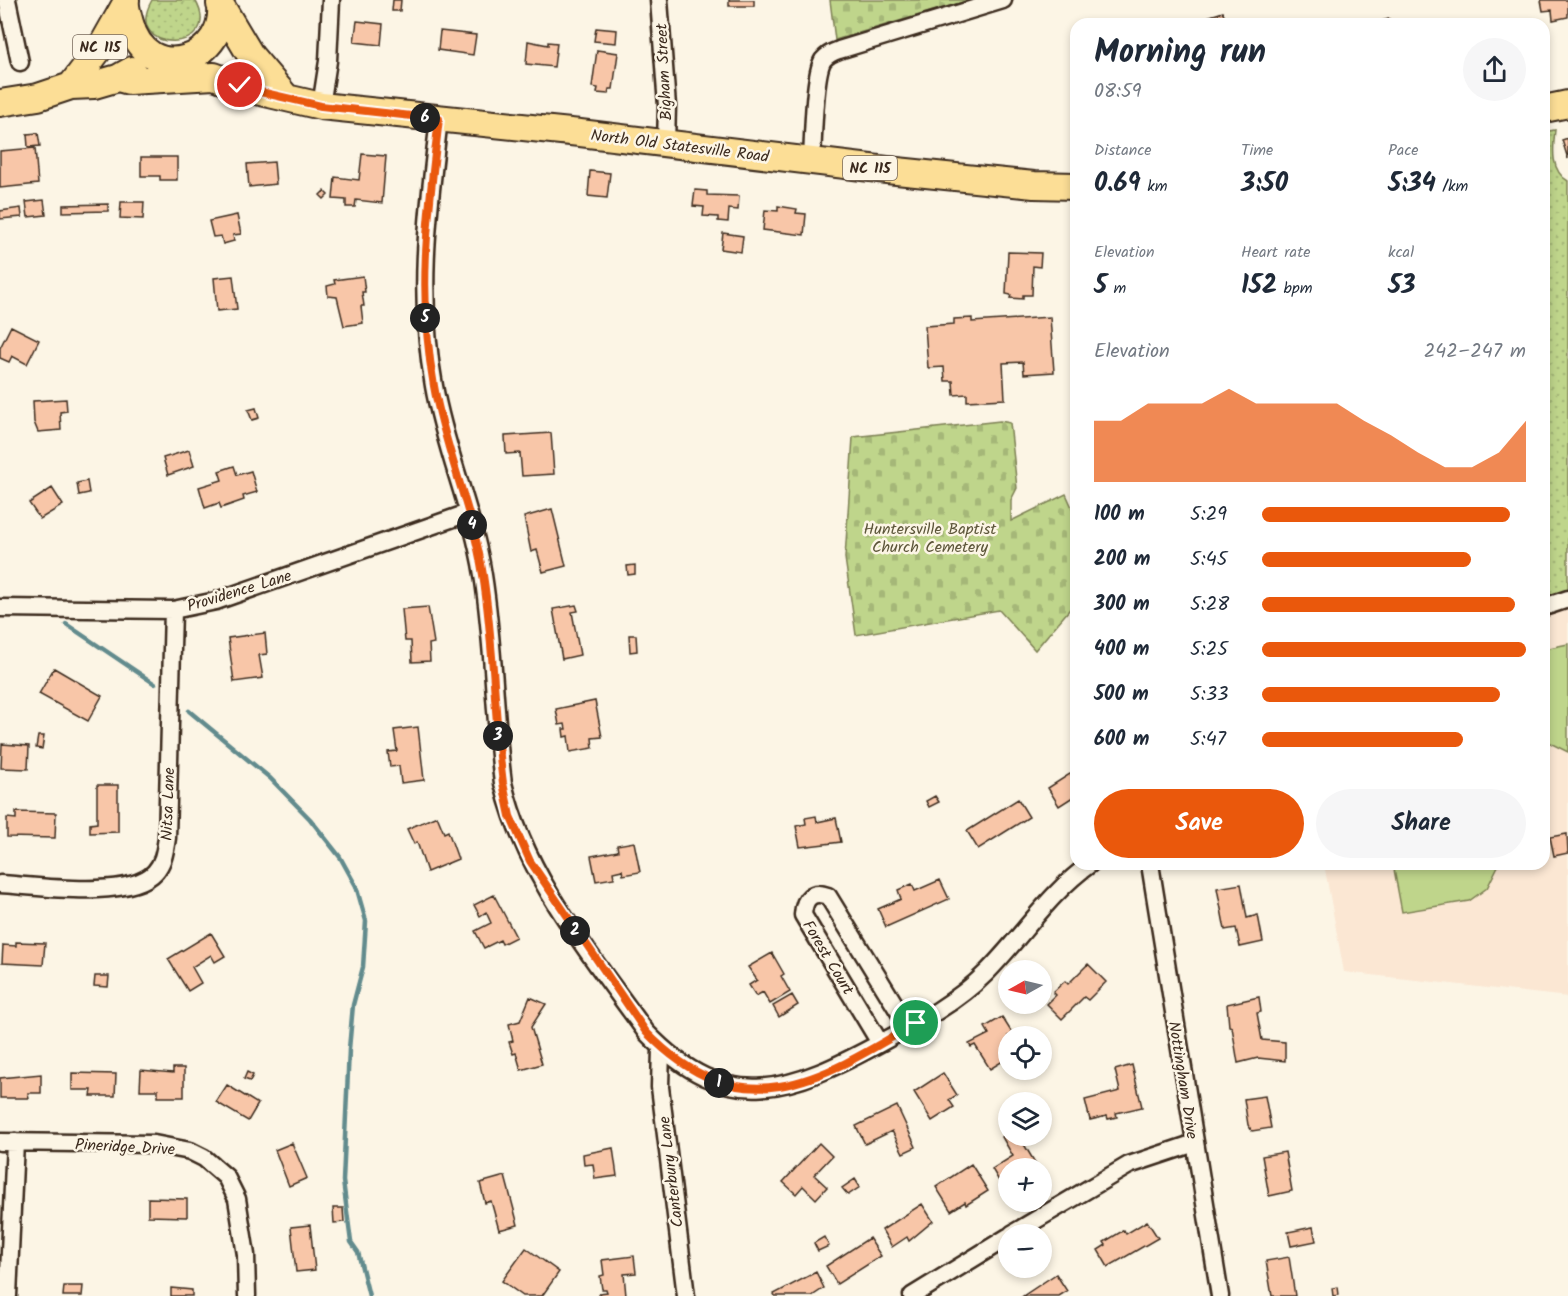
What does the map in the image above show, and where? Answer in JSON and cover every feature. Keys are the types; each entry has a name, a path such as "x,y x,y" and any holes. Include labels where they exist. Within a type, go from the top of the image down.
{"main road":[{"path":"126,2 136,40 151,54 175,62 196,55 209,43 215,32 220,2"},
{"name":"NC 115","path":"70,86 103,44 126,2"},
{"path":"220,2 251,56 285,96"},
{"name":"North Old Statesville Road","path":"0,104 38,98 70,86 94,85 118,78 134,69 175,62 206,69 214,76 252,90 321,106 1034,185 1070,186"},
{"name":"North Old Statesville Road","path":"118,78 129,81 214,76"},
{"path":"1550,108 1568,104"}],"street":[{"path":"7,0 20,62"},
{"path":"321,106 328,61 332,0"},
{"name":"Bigham Street","path":"659,0 667,106 666,143"},
{"path":"812,160 819,80 825,58 839,50 1003,0"},
{"path":"439,119 424,265 426,331 434,389 484,577 498,746 510,816 530,861 646,1032 662,1048 690,1069 718,1083 757,1089 798,1082 817,1075 909,1028 971,987 1056,892 1083,870"},
{"name":"Providence Lane","path":"0,608 173,610 216,601 468,513"},
{"path":"1550,604 1568,599"},
{"name":"Nitsa Lane","path":"0,884 115,888 147,879 161,863 167,838 173,610"},
{"name":"Nottingham Drive","path":"1151,870 1220,1296"},
{"name":"Forest Court","path":"880,1043 803,915 809,896 819,892 828,896 909,1028"},
{"name":"Canterbury Lane","path":"662,1048 660,1087 686,1296"},
{"path":"7,1142 8,1296"},
{"name":"Pineridge Drive","path":"7,1142 154,1144 190,1151 204,1158 226,1177 237,1199 246,1256 247,1296"},
{"path":"1030,1224 1129,1165 1194,1143"},
{"path":"912,1296 998,1243"}],"shaded area":[{"path":"1568,599 1568,997 1344,972 1325,870 1550,870 1550,605"}],"green space":[{"path":"152,0 195,0 201,18 197,31 187,38 174,41 160,39 150,31 146,18"},
{"path":"830,0 970,0 835,40"},
{"path":"1555,130 1553,152 1555,165 1568,181 1568,599 1550,605 1550,131"},
{"name":"Huntersville Baptist Church Cemetery","path":"1000,421 1010,423 1017,488 1011,500 1011,521 1066,494 1070,503 1070,609 1035,650 999,610 856,635 845,558 853,437"},
{"path":"1568,644 1568,752 1550,743 1550,648"},
{"path":"1394,870 1496,870 1487,888 1469,901 1402,912"}],"building":[{"path":"393,0 401,0 400,11 392,11"},
{"path":"729,0 754,0 754,6 729,6"},
{"path":"1541,0 1568,0 1568,17 1553,20 1552,10 1543,11"},
{"path":"1223,12 1225,18 1207,18"},
{"path":"357,21 383,24 381,45 354,42"},
{"path":"596,28 617,30 616,43 594,41"},
{"path":"440,31 476,35 473,55 438,50"},
{"path":"528,41 548,45 548,42 557,43 554,67 526,64"},
{"path":"597,50 618,53 613,89 609,89 608,94 597,93 598,88 592,87"},
{"path":"38,133 40,146 28,147 27,134"},
{"path":"1568,138 1568,159 1562,140"},
{"path":"35,148 38,184 0,188 0,151"},
{"path":"362,154 386,156 382,203 356,200 355,207 346,207 346,200 333,199 335,177 359,180"},
{"path":"141,157 177,157 177,180 160,180 160,176 141,176"},
{"path":"274,162 276,184 249,187 247,164"},
{"path":"590,171 610,173 607,198 588,196"},
{"path":"695,190 707,191 707,195 739,196 738,210 729,209 728,222 718,221 718,217 703,216 704,207 693,206"},
{"path":"324,191 328,195 324,199 320,195"},
{"path":"44,200 46,215 28,217 26,202"},
{"path":"121,202 144,202 143,219 120,218"},
{"path":"108,204 108,211 63,212 63,205"},
{"path":"778,206 797,209 796,213 806,214 804,235 763,230 765,210 778,211"},
{"path":"21,208 22,217 0,219 0,211"},
{"path":"237,215 241,234 233,235 234,241 223,244 221,236 213,237 209,221"},
{"path":"723,233 743,236 741,252 721,249"},
{"path":"1008,252 1041,253 1040,267 1033,266 1032,295 1023,295 1023,299 1010,298 1011,295 1006,294"},
{"path":"233,276 237,309 217,311 214,278"},
{"path":"363,276 365,292 362,292 364,306 361,306 363,323 344,326 337,297 328,296 327,286 335,284 334,280"},
{"path":"1050,317 1054,372 1024,374 1023,362 1003,363 1005,399 967,401 967,394 954,395 953,381 945,381 944,367 928,368 925,326 954,324 954,319 972,318 972,322"},
{"path":"11,326 39,340 27,364 12,356 9,362 0,358 0,348"},
{"path":"66,399 67,411 60,412 61,430 38,432 34,422 33,401"},
{"path":"256,408 259,418 252,420 248,410"},
{"path":"551,433 554,474 522,476 520,453 506,454 505,436"},
{"path":"189,450 194,466 168,475 163,458"},
{"path":"234,466 237,475 251,471 257,492 243,496 244,500 221,508 219,503 205,508 199,487 222,480 219,471"},
{"path":"87,481 89,493 79,495 77,483"},
{"path":"52,488 63,505 40,519 29,503"},
{"path":"552,509 566,566 543,572 537,550 531,552 524,517"},
{"path":"635,565 635,574 628,575 627,566"},
{"path":"576,605 578,611 572,612 580,655 562,659 553,609"},
{"path":"428,607 434,643 429,644 430,661 412,662 411,641 405,641 402,609"},
{"path":"265,633 267,654 259,655 263,678 234,682 228,638"},
{"path":"629,635 636,635 637,651 630,652"},
{"path":"54,668 102,696 88,721 39,694"},
{"path":"595,701 602,737 592,738 593,748 570,752 568,736 564,737 565,724 559,725 556,709"},
{"path":"418,727 424,780 401,783 399,766 390,767 388,752 397,751 394,730"},
{"path":"38,736 44,736 42,749 36,748"},
{"path":"2,744 29,746 28,769 1,768"},
{"path":"1070,774 1070,799 1059,806 1048,788"},
{"path":"97,785 118,785 118,832 90,833 90,824 97,823"},
{"path":"935,796 939,802 929,807 926,801"},
{"path":"1018,799 1029,817 978,849 967,831"},
{"path":"16,812 56,813 55,838 7,837 7,818 16,819"},
{"path":"437,816 444,833 448,831 458,859 427,872 417,842 414,844 407,829"},
{"path":"816,816 817,822 836,818 841,842 800,847 796,826 806,824 805,818"},
{"path":"1567,834 1568,853 1554,856 1550,837"},
{"path":"634,842 640,872 623,875 622,870 613,872 614,878 596,881 591,856 618,851 617,845"},
{"path":"940,880 949,899 886,927 878,909 901,899 898,890 912,884 915,891"},
{"path":"1241,884 1247,918 1258,915 1263,942 1240,947 1236,928 1225,930 1217,888"},
{"path":"494,895 516,937 502,944 500,940 484,948 475,931 491,923 486,912 480,916 474,905"},
{"path":"211,933 225,956 215,962 211,955 192,967 201,983 188,991 168,959"},
{"path":"16,942 45,943 43,965 2,963 3,945 16,946"},
{"path":"772,953 784,974 781,976 790,992 770,1004 763,992 756,996 749,985 757,980 748,967"},
{"path":"1088,964 1106,982 1088,1000 1084,997 1062,1019 1052,1009 1052,999 1056,995 1053,992 1065,981 1068,984"},
{"path":"95,976 109,976 108,987 94,986"},
{"path":"792,995 798,1005 779,1017 773,1006"},
{"path":"530,997 546,1004 531,1027 542,1064 521,1070 516,1053 513,1054 509,1042 513,1041 509,1024 520,1021"},
{"path":"1259,997 1261,1012 1257,1013 1262,1040 1285,1042 1285,1061 1258,1058 1238,1063 1232,1027 1229,1026 1227,1004"},
{"path":"1002,1017 1008,1026 998,1026 998,1064 990,1069 975,1045 971,1047 969,1044 989,1034 985,1027"},
{"path":"1132,1065 1142,1107 1116,1113 1117,1117 1108,1119 1107,1116 1090,1120 1085,1100 1120,1091 1115,1070"},
{"path":"173,1068 184,1068 184,1097 158,1097 158,1090 140,1090 141,1070 173,1073"},
{"path":"247,1072 253,1075 250,1081 244,1079"},
{"path":"72,1073 116,1074 115,1096 91,1096 92,1090 72,1090"},
{"path":"943,1073 957,1095 949,1100 954,1107 932,1121 914,1092"},
{"path":"41,1074 41,1093 28,1093 29,1098 0,1098 0,1078"},
{"path":"227,1085 258,1104 248,1121 216,1102"},
{"path":"1265,1096 1271,1128 1252,1131 1248,1125 1244,1099"},
{"path":"897,1106 916,1147 903,1153 892,1131 865,1144 856,1126"},
{"path":"292,1143 307,1178 289,1186 275,1150"},
{"path":"819,1143 832,1156 814,1175 827,1187 816,1199 803,1186 796,1194 783,1182"},
{"path":"1007,1146 1025,1146 1032,1158 1010,1158 1013,1156"},
{"path":"613,1148 617,1176 595,1179 593,1164 584,1165 583,1154"},
{"path":"1285,1152 1292,1191 1269,1196 1262,1156"},
{"path":"971,1164 988,1191 966,1205 965,1202 951,1211 936,1187"},
{"path":"998,1165 998,1179 992,1169"},
{"path":"505,1176 518,1225 499,1230 491,1201 485,1203 480,1183"},
{"path":"855,1179 860,1187 848,1195 842,1188"},
{"path":"148,1198 187,1199 187,1217 148,1216"},
{"path":"922,1204 933,1221 909,1241 907,1237 892,1247 882,1230"},
{"path":"333,1208 343,1208 344,1222 334,1223"},
{"path":"1147,1221 1158,1238 1108,1267 1098,1250 1106,1245 1104,1242 1124,1230 1126,1234"},
{"path":"310,1225 315,1270 296,1272 291,1227"},
{"path":"1313,1227 1316,1241 1291,1246 1288,1232"},
{"path":"824,1237 829,1246 818,1251 814,1243"},
{"path":"869,1238 881,1256 837,1284 826,1266"},
{"path":"526,1248 559,1272 542,1296 523,1296 502,1281"},
{"path":"634,1256 636,1273 624,1274 626,1296 599,1296 599,1293 607,1292 606,1289 602,1289 600,1276 604,1275 602,1260"},
{"path":"1289,1257 1295,1296 1272,1296 1266,1261"},
{"path":"816,1272 824,1288 812,1296 775,1296 774,1294"},
{"path":"1056,1274 1067,1291 1059,1296 1023,1296 1052,1278"},
{"path":"64,1286 83,1286 82,1296 63,1296"},
{"path":"1338,1287 1339,1295 1333,1296 1332,1288"},
{"path":"171,1288 192,1290 192,1296 171,1296"}],"waterway":[{"path":"66,624 155,684"},
{"path":"189,711 270,778 310,819 340,857 356,886 366,921 363,967 353,1005 349,1049 343,1181 351,1242 358,1252 369,1296"}],"route":[{"path":"240,85 252,90 321,106 439,119 424,265 427,342 434,389 475,535 484,577 489,615 498,746 510,816 530,861 580,938 646,1032 662,1048 690,1069 718,1083 757,1089 798,1082 817,1075 916,1023"}]}
